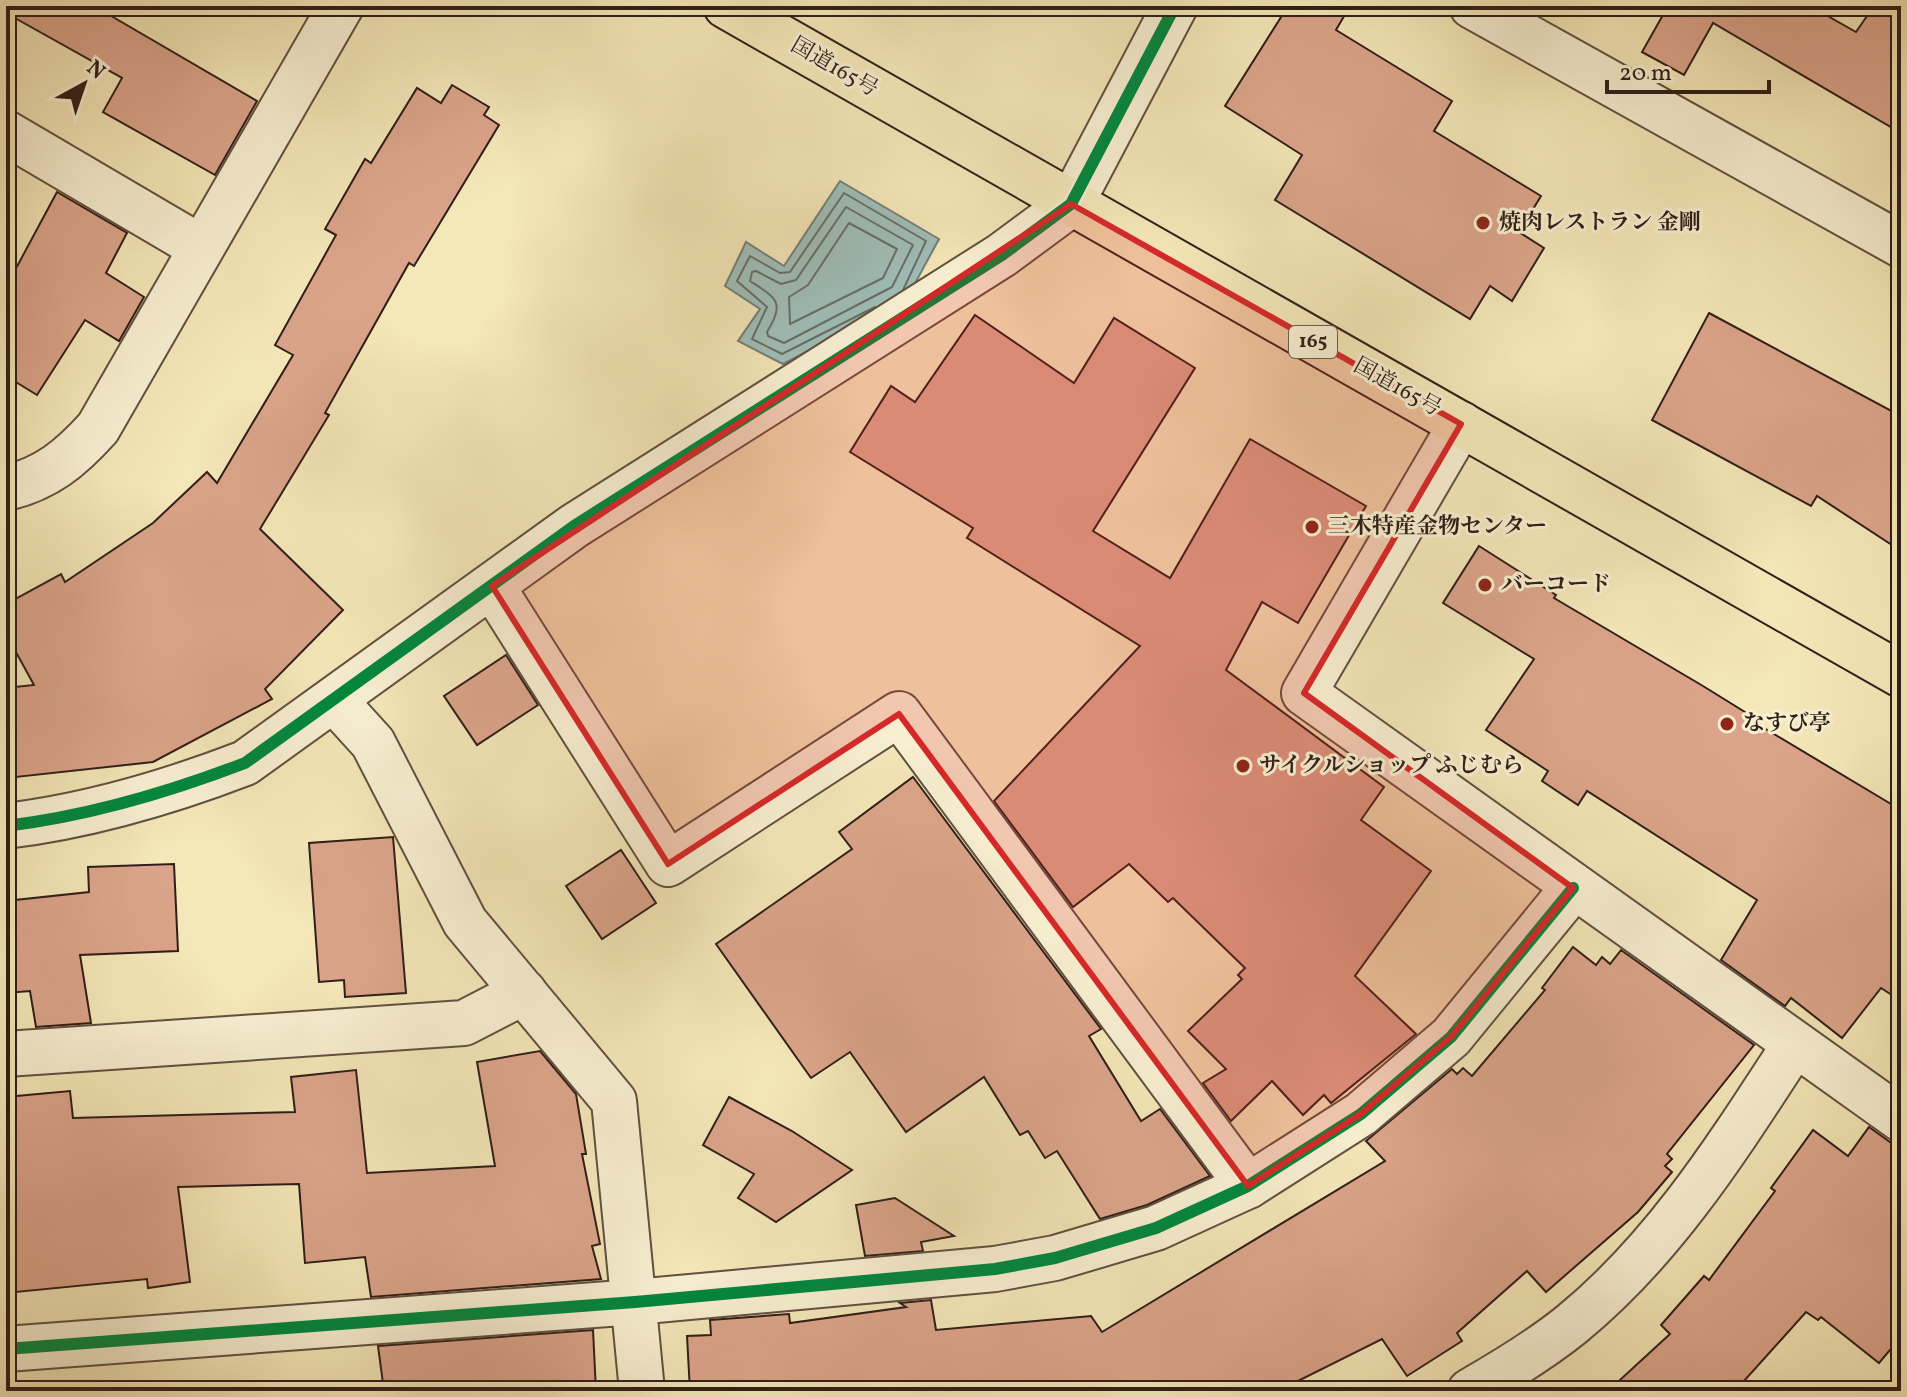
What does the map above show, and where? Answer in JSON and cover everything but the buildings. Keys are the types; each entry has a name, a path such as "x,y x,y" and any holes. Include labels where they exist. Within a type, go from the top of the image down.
{"highway":[{"name":"国道165号","path":"726,6 1901,675"}],"street":[{"path":"6,488 54,470 76,453 98,428 341,6"},
{"path":"6,826 116,806 186,786 245,763 574,526 1002,255 1071,204 1175,6"},
{"path":"1494,11 1901,245"},
{"path":"6,133 200,247"},
{"path":"1461,424 1304,693 1573,888 1901,1119"},
{"path":"492,586 668,864 899,714 1248,1186"},
{"path":"334,700 373,743 465,922 614,1101 642,1391"},
{"path":"6,1349 635,1302 995,1269 1055,1258 1156,1228 1248,1186 1361,1114 1451,1037 1573,888"},
{"path":"6,1054 464,1023 524,992"},
{"path":"1470,1391 1570,1326 1619,1283 1660,1239 1713,1169 1795,1044"}],"highlighted area":[{"path":"1071,204 1461,424 1304,693 1573,888 1451,1037 1361,1114 1248,1186 899,714 668,864 492,586"}],"water":[{"path":"840,181 939,239 906,300 783,364 738,341 760,309 725,286 746,242 784,266"}],"cycle path":[{"path":"6,826 127,802 245,763 574,526 1002,255 1071,204 1175,6"},
{"path":"6,1349 635,1302 995,1269 1055,1258 1156,1228 1248,1186 1361,1114 1451,1037 1573,888"}],"place":[{"name":"焼肉レストラン 金剛","path":"1483,223"},
{"name":"三木特産金物センター","path":"1312,527"},
{"name":"バーコード","path":"1485,585"},
{"name":"なすび亭","path":"1727,724"},
{"name":"サイクルショップ ふじむら","path":"1243,766"}]}
